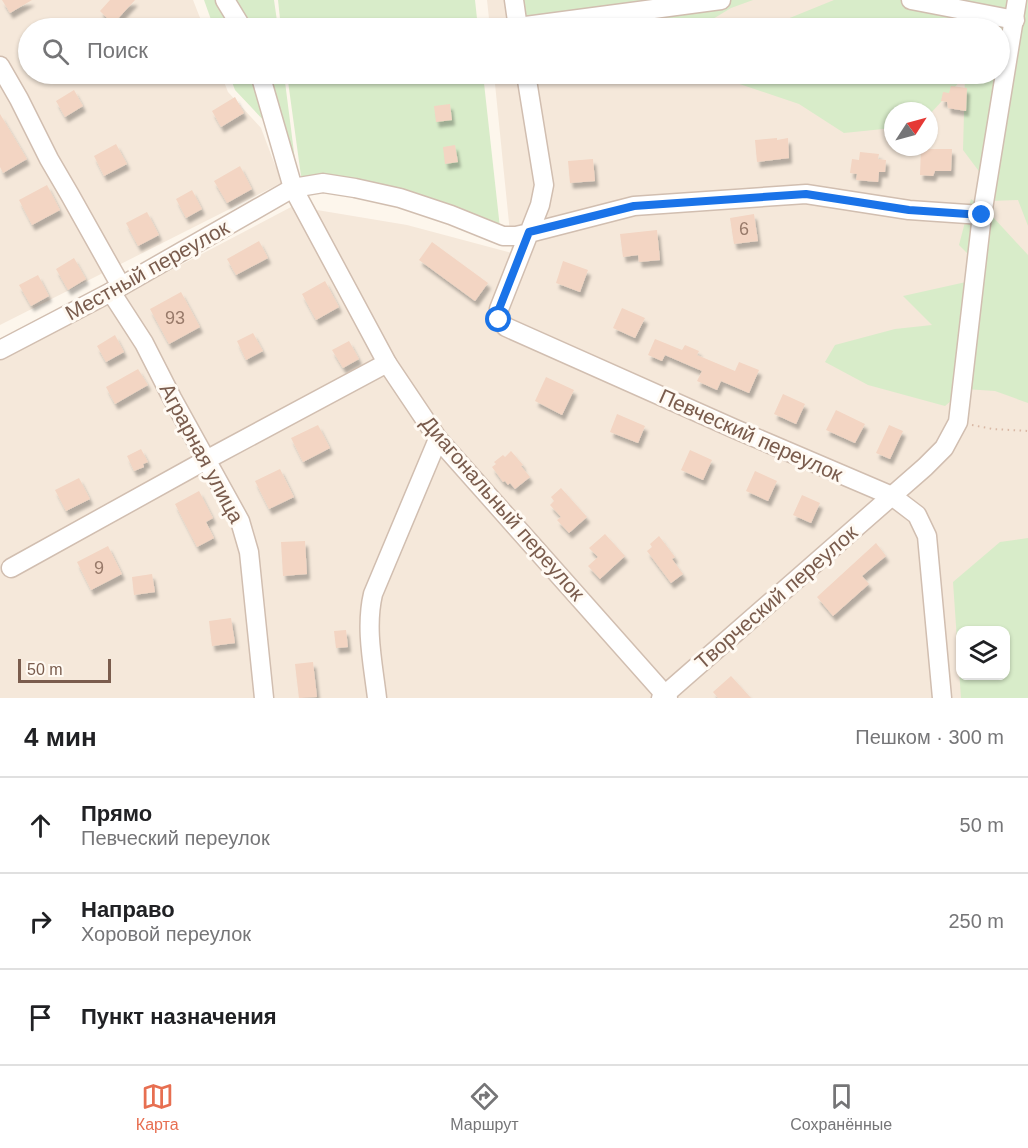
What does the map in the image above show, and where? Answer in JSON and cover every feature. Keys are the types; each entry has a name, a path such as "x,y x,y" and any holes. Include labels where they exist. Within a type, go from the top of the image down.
{"street":[{"path":"225,0 236,18"},
{"path":"514,0 517,18"},
{"path":"590,18 721,0"},
{"path":"911,0 1005,18"},
{"path":"1010,50 1017,0"},
{"path":"1010,19 1015,20"},
{"name":"Аграрная улица","path":"0,66 70,195 144,343 240,521 249,552 264,698"},
{"name":"Диагональный переулок","path":"263,84 293,188 387,363 438,439 665,697"},
{"name":"Певческий переулок","path":"528,84 544,185 540,205 499,309 499,320 506,327 892,496 917,515 927,536 942,698"},
{"path":"958,422 982,215 1004,84"},
{"path":"293,188 323,183 355,188 410,201 503,236 516,236 634,206 806,194 909,210 982,215"},
{"name":"Местный переулок","path":"0,350 116,289 293,188"},
{"path":"11,568 387,363"},
{"name":"Творческий переулок","path":"665,697 925,467 944,448 958,422"},
{"path":"377,698 369,610 373,594 438,439"}],"path":[{"path":"958,422 993,429 1028,431"}],"shaded area":[{"path":"0,0 193,0 200,18 18,18 18,84 225,84 228,92 261,128 275,165 285,181 0,325"},
{"path":"487,0 1028,0 1028,698 0,698 0,360 293,206 407,225 512,253 495,84 1010,84 1010,18 489,18"}],"green space":[{"path":"204,0 274,0 277,18 210,18"},
{"path":"278,0 475,0 477,18 280,18"},
{"path":"506,0 753,0 731,8 714,18 510,18"},
{"path":"834,0 1028,0 1028,226 1018,200 989,201 981,174 963,150 965,84 1010,84 1010,18 790,18"},
{"path":"233,84 285,84 297,176 268,125 235,90"},
{"path":"288,84 484,84 500,228 410,193 360,179 301,176"},
{"path":"740,84 958,84 938,105 938,102 884,102 884,129 844,133 799,104"},
{"path":"971,199 992,216 1028,255 1028,403 995,391 965,389 945,406 868,385 825,362 835,345 895,329 932,325 903,296 975,280 981,267 959,245"},
{"path":"1028,538 1028,698 961,698 960,680 1010,680 1010,626 956,626 953,582 1000,542"}],"building":[{"path":"2,0 32,0 10,13"},
{"path":"110,0 135,0 118,18 107,18 100,11"},
{"path":"951,86 967,88 966,111 948,108 947,102 941,101 943,92 949,93"},
{"path":"74,90 83,106 65,117 56,101"},
{"path":"235,97 244,113 221,127 212,111"},
{"path":"450,104 452,120 436,122 434,106"},
{"path":"0,114 27,159 3,173 0,167"},
{"path":"777,138 777,140 788,138 789,158 757,162 755,140"},
{"path":"116,144 127,164 104,176 94,156"},
{"path":"455,145 458,162 445,164 443,147"},
{"path":"938,149 952,149 951,171 935,171 933,176 920,175 921,156 938,156"},
{"path":"860,152 879,154 878,159 886,160 885,172 879,172 878,182 856,180 857,174 850,173 852,159 859,160"},
{"path":"593,159 595,181 570,183 568,161"},
{"path":"240,166 252,189 227,203 214,181"},
{"path":"47,185 60,210 32,225 19,200"},
{"path":"192,190 202,209 186,218 176,199"},
{"path":"147,212 159,235 138,246 126,223"},
{"path":"754,214 758,241 734,244 730,218"},
{"path":"657,230 660,260 639,262 638,255 623,257 620,234"},
{"path":"259,241 268,258 236,275 227,259"},
{"path":"432,242 488,283 475,301 419,260"},
{"path":"74,258 86,279 68,290 56,269"},
{"path":"563,261 588,270 580,292 556,283"},
{"path":"38,275 49,296 31,306 19,285"},
{"path":"325,281 339,307 316,320 302,294"},
{"path":"181,292 200,327 169,344 150,309"},
{"path":"622,308 645,318 635,338 613,328"},
{"path":"253,333 263,351 246,360 237,341"},
{"path":"115,335 124,352 106,362 97,346"},
{"path":"655,339 682,350 685,345 699,351 697,355 735,371 739,362 759,370 749,393 721,381 717,390 697,381 702,371 665,355 662,361 648,355"},
{"path":"349,341 359,359 343,368 332,350"},
{"path":"138,369 148,385 115,404 106,387"},
{"path":"546,377 574,390 562,415 535,401"},
{"path":"783,394 805,404 796,424 774,414"},
{"path":"836,410 865,424 855,443 826,430"},
{"path":"617,414 645,426 638,443 610,432"},
{"path":"318,425 330,448 303,462 291,438"},
{"path":"889,425 903,431 890,459 876,453"},
{"path":"141,449 148,462 143,464 144,467 134,471 127,456"},
{"path":"690,450 712,460 703,480 681,470"},
{"path":"511,451 530,477 515,489 510,483 508,485 505,481 503,482 492,467 496,464 494,462"},
{"path":"280,469 294,497 269,509 255,481"},
{"path":"755,471 777,481 768,501 746,491"},
{"path":"79,478 90,499 66,511 55,490"},
{"path":"561,488 587,517 569,533 557,520 561,517 550,505 554,501 551,497"},
{"path":"199,491 213,518 206,522 214,538 197,547 175,504"},
{"path":"802,495 820,503 811,523 793,515"},
{"path":"605,534 625,556 600,579 588,566 598,557 589,548"},
{"path":"659,536 675,557 672,559 683,574 671,583 647,551 652,547 650,544"},
{"path":"305,541 307,574 283,576 281,542"},
{"path":"876,543 886,556 862,576 869,584 833,616 817,597"},
{"path":"108,546 122,574 91,590 77,562"},
{"path":"152,574 155,592 134,595 132,577"},
{"path":"231,618 235,643 212,646 209,621"},
{"path":"346,630 348,647 336,648 334,631"},
{"path":"313,662 317,697 299,698 295,664"},
{"path":"731,676 751,698 718,698 713,692"}],"route":[{"path":"499,320 499,309 529,232 634,206 806,194 909,210 982,215"}]}
